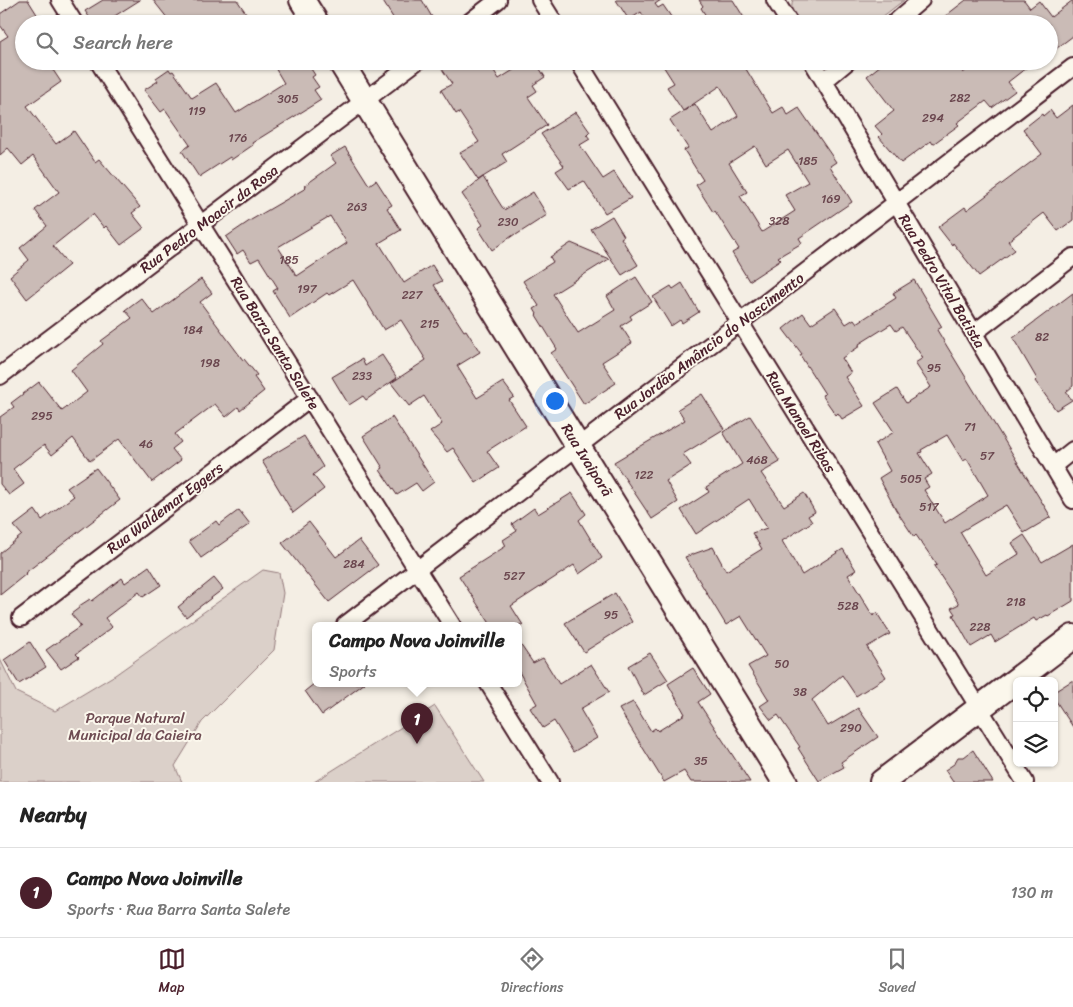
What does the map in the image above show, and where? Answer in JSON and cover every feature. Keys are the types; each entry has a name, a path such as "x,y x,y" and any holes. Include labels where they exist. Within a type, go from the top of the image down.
{"street":[{"path":"60,0 69,15"},
{"path":"302,0 311,15"},
{"path":"479,15 498,0"},
{"path":"540,0 549,15"},
{"path":"775,0 784,15"},
{"path":"904,15 921,0"},
{"name":"Rua Jordão Amâncio do Nascimento","path":"349,622 1073,67"},
{"name":"Rua Barra Santa Salete","path":"104,70 450,622"},
{"name":"Rua Ivaiporã","path":"346,70 785,782"},
{"name":"Rua Pedro Moacir da Rosa","path":"0,376 405,70"},
{"name":"Rua Manoel Ribas","path":"584,70 1025,782"},
{"name":"Rua Pedro Vital Batista","path":"817,70 1073,500"},
{"path":"824,81 837,70"},
{"path":"974,333 1073,257"},
{"name":"Rua Waldemar Eggers","path":"21,618 310,398"},
{"path":"1052,466 1073,450"},
{"path":"882,782 1070,641"},
{"path":"491,687 550,782"}],"green space":[{"path":"793,0 904,0 885,15 794,15"},
{"name":"Parque Natural Municipal da Caieira","path":"263,570 279,573 283,593 274,650 202,722 175,766 182,782 0,782 0,659 16,692 55,711 115,675"},
{"path":"435,706 484,782 314,782"}],"building":[{"path":"20,0 28,0 37,15 15,15 15,70 53,70 61,82 27,106 56,144 74,131 95,162 99,159 140,207 132,213 144,228 121,245 106,226 104,228 93,214 53,246 69,265 27,299 10,276 29,260 20,248 47,226 35,210 59,192 33,156 22,165 8,148 0,155 0,41 8,36 0,25 0,14"},
{"path":"103,0 140,0 116,15 88,15 85,11"},
{"path":"153,0 237,0 246,13 242,15 165,15"},
{"path":"382,0 422,0 431,15 391,15"},
{"path":"616,0 661,0 655,4 658,8 663,5 670,15 643,15 641,12 636,15 626,15"},
{"path":"699,0 733,0 742,15 705,15 701,8 703,6"},
{"path":"966,0 1024,0 1030,8 1039,1 1050,15 947,15"},
{"path":"1073,0 1073,36 1058,47 1058,15 1054,15"},
{"path":"170,70 171,72 173,71 192,98 216,83 236,113 284,83 276,70 312,70 315,75 312,77 319,87 314,90 321,100 252,143 253,145 231,160 230,157 199,177 182,151 190,145 165,109 161,112 144,90 158,81 156,78"},
{"path":"443,70 494,70 499,79 514,70 541,70 545,77 533,85 537,91 528,97 547,125 502,154 507,162 478,180 460,153 479,142 459,112 456,114 441,90 452,84"},
{"path":"666,70 747,70 773,113 783,107 788,115 799,108 836,162 830,166 852,202 799,238 802,243 778,257 781,260 749,281 732,253 739,249 696,185 703,180 684,150 688,148 670,120 695,104 713,133 738,116 720,86 683,111 667,87 674,83","holes":["755,146 766,164 788,150 808,182 785,195 795,211 762,232 740,196 747,192 729,163"]},
{"path":"875,70 961,70 963,73 967,70 1023,70 1008,82 1015,91 992,108 986,101 957,123 959,125 933,144 931,141 901,163 879,137 882,134 875,126 894,111 867,76"},
{"path":"1073,105 1073,220 1058,231 1044,213 1008,241 1015,250 979,276 938,227 965,207 967,210 1042,154 1023,129 1050,110 1056,118"},
{"path":"576,112 590,132 587,135 590,139 580,145 603,179 614,172 631,198 605,213 584,181 569,189 556,171 564,166 541,134"},
{"path":"345,147 369,185 376,180 392,205 387,208 401,230 379,243 404,283 432,265 442,281 434,285 480,352 457,366 477,398 503,382 514,397 509,400 526,426 487,451 499,468 476,483 453,448 447,452 430,432 442,424 424,396 409,406 391,383 426,360 401,320 384,330 353,280 329,295 327,293 290,318 273,291 278,288 259,258 251,262 243,250 237,254 226,237 306,188 304,186 336,163 330,156","holes":["330,216 347,243 297,276 278,247"]},
{"path":"483,177 504,210 533,192 547,215 492,250 478,228 483,225 462,194"},
{"path":"612,216 624,236 621,238 638,265 622,275 591,229"},
{"path":"571,243 609,259 553,294 578,333 615,310 607,296 636,277 652,302 630,316 632,319 621,326 632,343 602,362 616,383 584,404 551,353 557,349 536,315 534,309 539,306 523,281 553,262 550,257"},
{"path":"201,279 212,293 200,302 243,360 257,375 254,377 264,391 240,410 238,407 226,417 215,404 175,434 181,442 172,449 181,460 152,482 119,439 90,461 73,438 52,455 44,445 13,469 24,484 9,495 0,484 0,417 14,407 11,403 39,382 62,411 87,392 71,370 103,344 101,341 132,318 125,310 141,298 154,314"},
{"path":"914,280 942,327 937,330 1051,517 1024,533 1006,505 960,532 986,575 1019,554 1012,543 1024,535 1042,562 1073,544 1073,601 1048,616 1036,621 1034,618 995,642 991,635 971,647 951,608 959,604 934,566 937,565 916,535 914,537 896,510 879,478 890,471 875,444 894,432 875,403 897,389 906,403 931,387 915,363 923,358 902,327 896,331 891,324 859,344 860,346 842,358 851,373 845,377 864,406 842,419 838,413 836,415 822,395 825,394 800,355 802,354 783,329 803,313 811,324 835,308 846,324 854,319 857,323 896,298 893,293","holes":["947,435 963,461 967,459 988,495 945,523 924,490 929,487 924,479 932,474 919,453"]},
{"path":"682,283 699,312 682,323 680,320 671,326 653,297 671,286 673,289"},
{"path":"1073,293 1073,386 1066,392 1072,400 1056,410 1035,381 1037,379 1013,338"},
{"path":"382,355 397,378 366,400 363,396 349,405 332,377 362,359 365,366"},
{"path":"702,394 724,429 683,454 691,465 666,481 678,502 652,519 614,462 685,420 678,409"},
{"path":"750,416 780,462 761,473 784,506 804,493 815,512 808,516 812,522 782,541 802,575 843,549 856,570 848,575 873,616 877,613 890,634 867,647 886,677 856,696 842,675 812,700 828,726 858,708 878,737 841,762 844,767 819,781 798,748 800,747 778,715 771,720 760,706 769,700 748,666 766,656 741,616 726,625 685,557 713,547 726,571 762,549 752,533 767,528 749,499 696,534 681,510 709,492 706,487 742,464 723,432"},
{"path":"392,417 434,482 422,491 416,483 397,495 380,470 383,468 363,436"},
{"path":"304,436 323,467 313,475 324,489 293,513 262,461"},
{"path":"96,468 120,500 25,573 0,595 0,553 22,535 14,526 35,510 42,520 74,496 67,488"},
{"path":"572,493 586,514 579,520 602,558 579,574 574,565 511,606 521,622 489,622 459,576 506,546 503,540 517,531 512,524 534,508 538,514"},
{"path":"239,510 250,524 201,558 189,541 216,521 219,525"},
{"path":"309,522 336,557 359,540 378,565 329,602 282,543"},
{"path":"149,566 161,585 143,597 139,592 105,618 112,627 76,654 79,657 61,669 46,650 81,626 71,614 79,606 90,599 92,601 122,578 125,583"},
{"path":"214,578 223,589 186,617 178,607"},
{"path":"615,593 632,622 584,652 565,623"},
{"path":"30,642 46,667 19,684 4,660"},
{"path":"522,647 533,663 543,658 559,684 591,664 609,692 580,709 597,738 573,752 554,721 543,728 530,708 537,704 522,677"},
{"path":"650,653 668,680 644,695 628,666"},
{"path":"693,668 710,694 698,702 750,782 691,782 684,771 664,782 619,709 633,702 651,731 655,728 658,731 685,714 668,684"},
{"path":"1073,680 1073,727 1058,704 1058,689"},
{"path":"312,685 312,687 360,687 322,715 305,691"},
{"path":"973,750 993,782 953,782 945,770 954,764 958,757 964,757"}],"place":[{"name":"Campo Nova Joinville","path":"417,744"}]}
